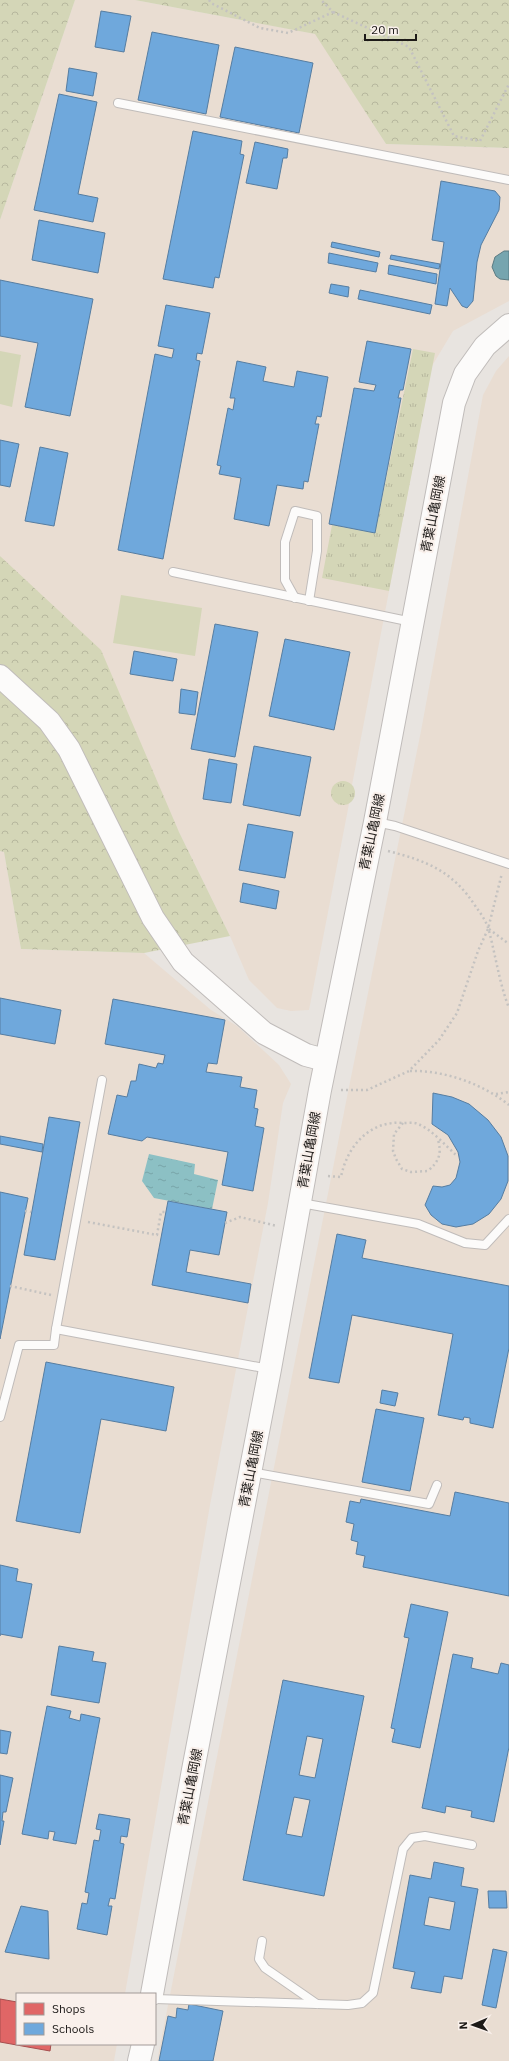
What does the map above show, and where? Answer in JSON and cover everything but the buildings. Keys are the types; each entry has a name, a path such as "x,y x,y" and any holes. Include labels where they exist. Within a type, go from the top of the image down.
{"street":[{"name":"青葉山亀岡線","path":"152,1993 296,1230 325,1060 375,822 454,403 469,368 485,346 509,325"},
{"path":"0,676 49,721 69,749 153,918 183,962 264,1033 306,1055 325,1060"},
{"path":"139,2061 143,2045"}],"lane":[{"path":"118,103 509,180"},
{"path":"294,598 285,580 285,542 295,511 317,516 317,551 309,601"},
{"path":"173,572 412,622"},
{"path":"375,822 395,826 509,864"},
{"path":"0,1417 19,1345 54,1345 102,1080"},
{"path":"301,1203 418,1224 465,1244 484,1245 509,1219"},
{"path":"56,1329 270,1369"},
{"path":"250,1472 429,1504 437,1485"},
{"path":"156,1998 348,2005 362,2003 373,1993 403,1849 412,1838 425,1836 472,1845"},
{"path":"262,1941 259,1959 265,1968 318,2004"}],"path":[{"path":"209,0 211,3 260,28 288,33 333,12"},
{"path":"322,0 333,12 409,47 454,136 480,141 509,84"},
{"path":"388,852 421,860 441,870 468,894 488,929 500,984 509,1008"},
{"path":"340,1090 367,1090 409,1071 440,1040 457,1013 478,951 488,929 502,872"},
{"path":"488,929 509,944"},
{"path":"409,1071 427,1070 460,1079 495,1094 509,1105"},
{"path":"495,1094 509,1092"},
{"path":"403,1123 394,1134 393,1152 402,1168 411,1172 428,1171 439,1161 440,1149 438,1139"},
{"path":"328,1176 341,1177 344,1163 352,1149 364,1134 380,1124 418,1124 456,1155"},
{"path":"25,1211 32,1212"},
{"path":"77,1220 157,1235 161,1212 166,1212"},
{"path":"225,1223 240,1218 296,1230"},
{"path":"10,1286 63,1298"}],"shaded area":[{"path":"75,0 135,0 316,34 386,144 509,148 509,301 453,331 432,366 352,785 355,795 349,804 309,1010 291,1011 277,1008 249,980 230,936 179,832 0,556 0,220"},
{"path":"509,356 509,2061 157,2061 347,1097 421,731 483,395 496,371"},
{"path":"0,851 4,852 21,949 144,953 211,1010 237,1026 279,1065 291,1084 283,1103 268,1203 210,1505 125,1993 16,1993 16,2045 117,2045 114,2061 0,2061"}],"green space":[{"path":"0,0 75,0 0,220"},
{"path":"135,0 509,0 509,148 386,144 315,34"},
{"path":"413,349 435,353 389,591 322,578 332,525 375,533"},
{"path":"0,351 21,355 12,407 0,404"},
{"path":"0,556 101,650 179,832 230,936 144,953 21,949 4,852 0,851"},
{"path":"121,595 202,608 195,656 113,643"},
{"path":"343,781 348,782 354,788 354,798 348,804 343,805 338,804 332,798 331,793 332,788 338,782"}],"water":[{"path":"149,1154 195,1164 194,1174 218,1180 212,1209 154,1198 142,1181"}]}
